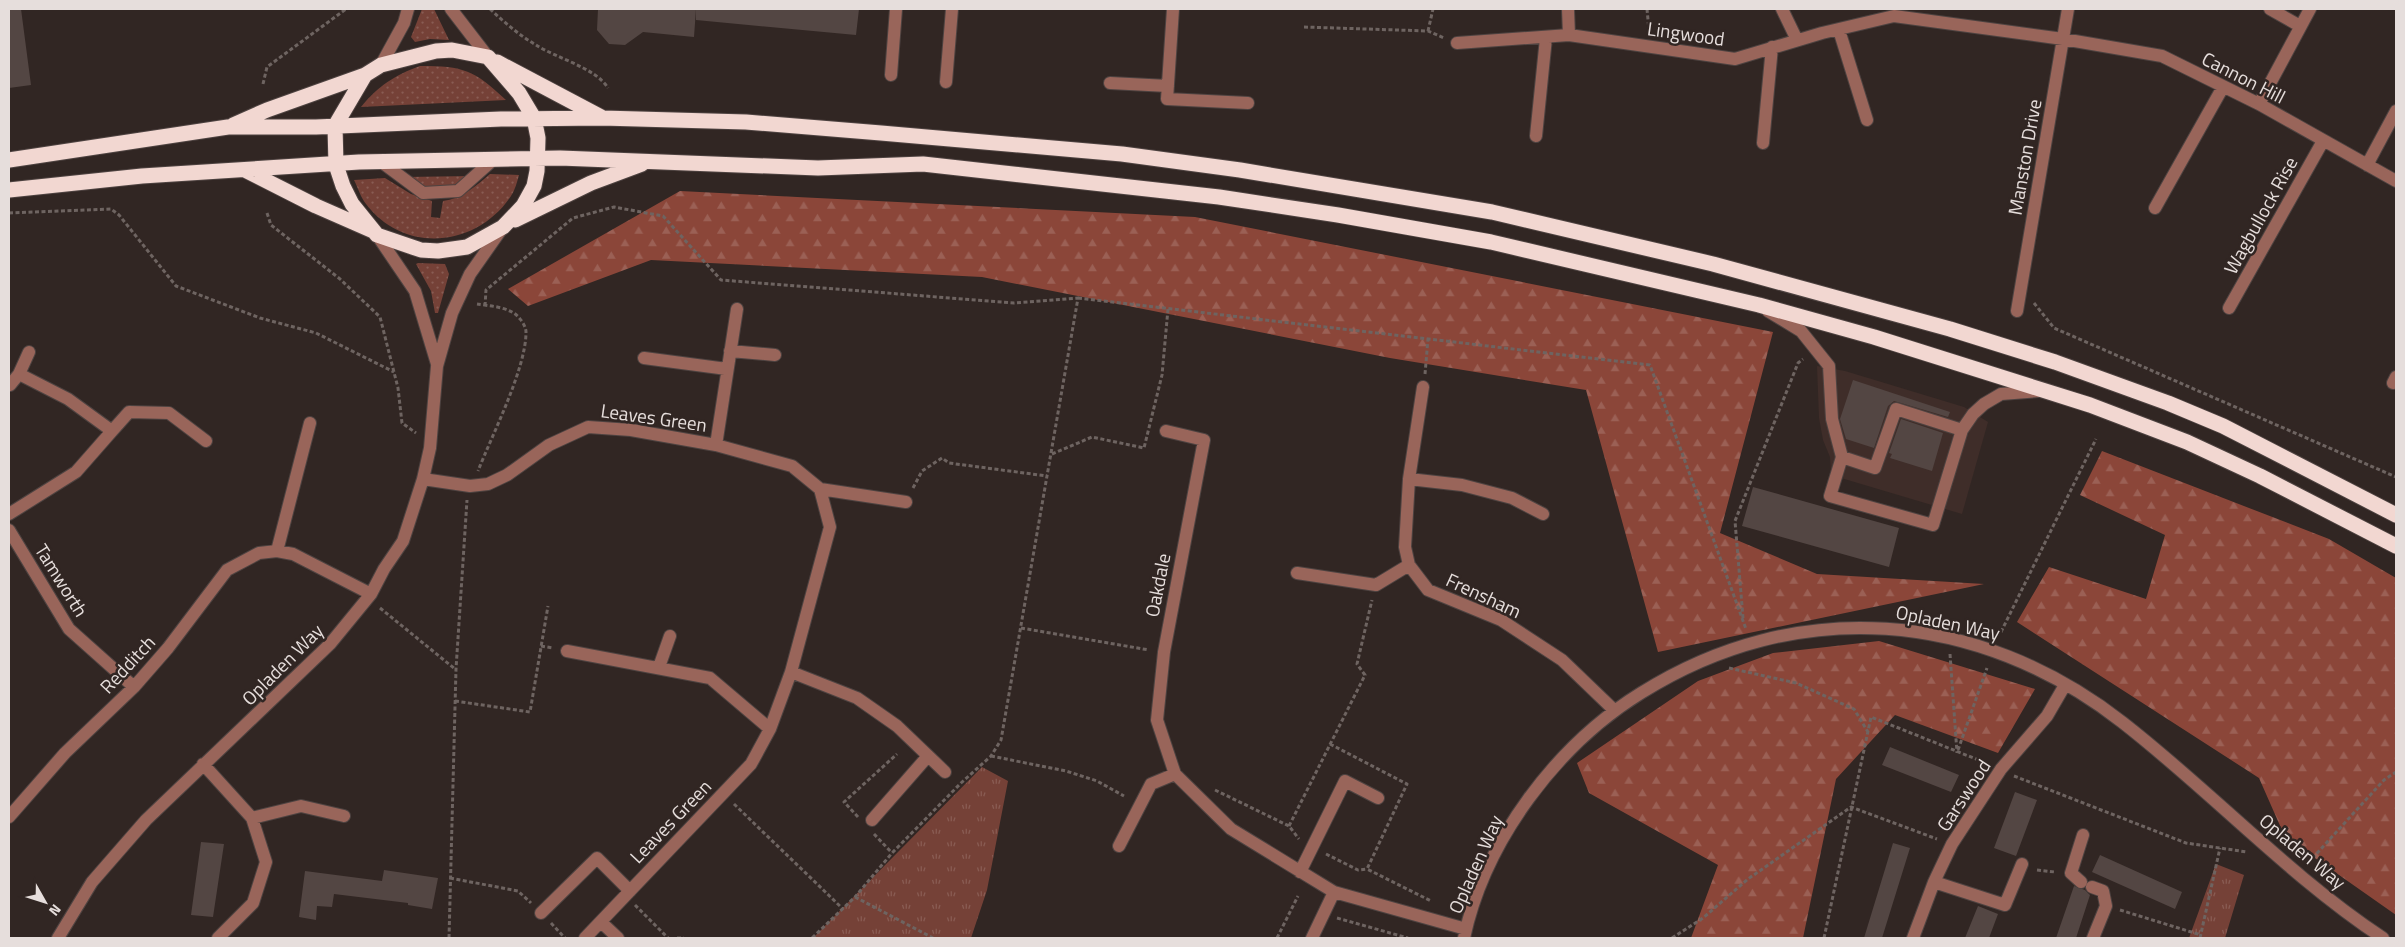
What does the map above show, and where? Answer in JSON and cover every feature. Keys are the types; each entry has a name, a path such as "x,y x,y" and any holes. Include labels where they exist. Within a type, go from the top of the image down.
{"highway":[{"path":"228,127 267,110 365,75 380,65 436,51 452,50 490,58 602,118"},
{"path":"490,58 519,93 534,118 538,138 538,158 534,186 523,206 506,225"},
{"path":"365,75 335,126 336,165 342,186 352,204 376,233"},
{"path":"9,160 228,127 335,126 534,118 602,118 746,122 1122,154 1240,170 1492,212 1783,282 1950,329 2055,362 2168,403 2223,426 2396,515"},
{"path":"9,190 142,176 380,161 538,158 818,168 923,164 1210,196 1338,214 1492,242 1759,305 1874,337 2044,390 2090,405 2187,442 2260,476 2396,546"},
{"path":"245,170 316,206 376,233 421,250 438,251 467,247 487,238 506,225 591,183 648,162"}],"street":[{"path":"380,65 404,22 408,9"},
{"path":"451,9 490,58"},
{"path":"891,74 896,9"},
{"path":"946,82 952,9"},
{"path":"1173,9 1167,99 1248,103"},
{"path":"1568,9 1569,35"},
{"path":"1782,9 1797,40"},
{"name":"Manston Drive","path":"2017,306 2068,9"},
{"path":"2270,9 2300,26"},
{"path":"2258,104 2310,9"},
{"name":"Lingwood","path":"1457,43 1569,35 1735,59 1797,40 1839,30 1893,12 2063,39"},
{"path":"1839,30 1867,120"},
{"path":"1536,136 1546,38"},
{"name":"Cannon Hill","path":"2063,39 2162,56 2258,104 2396,181"},
{"path":"1763,143 1772,47"},
{"path":"1110,83 1168,86"},
{"path":"2155,208 2223,86"},
{"path":"2367,165 2396,111"},
{"name":"Wagbullock Rise","path":"2230,308 2323,141"},
{"path":"380,161 423,193 458,191 494,159"},
{"name":"Opladen Way","path":"58,938 92,882 146,820 330,644 371,594 384,569 403,541 423,479 430,442 437,366 446,331 460,292 470,274 506,225"},
{"name":"Opladen Way","path":"376,233 415,291 437,366"},
{"path":"1759,305 1801,331 1829,366 1832,420 1842,457 1830,496 1933,525 1962,430 1978,409 2002,394 2044,390"},
{"name":"Leaves Green","path":"716,445 737,309"},
{"path":"730,351 775,355"},
{"path":"10,385 19,374 29,352"},
{"path":"644,358 728,368"},
{"path":"19,374 68,399 112,431"},
{"name":"Frensham","path":"1424,387 1409,480 1404,547 1409,565 1428,590 1501,620 1562,660 1614,710"},
{"path":"1842,457 1875,468 1896,409 1962,430"},
{"path":"9,514 76,472 129,412 170,413 206,441"},
{"path":"310,423 277,550 293,554 371,594"},
{"name":"Leaves Green","path":"423,479 470,486 488,484 507,475 549,445 588,427 631,430 716,445 792,466 820,489 830,526 791,672 770,729 751,764 585,938"},
{"name":"Oakdale","path":"1166,431 1204,440 1164,652 1157,720 1175,774 1231,829 1334,892 1465,934"},
{"path":"1409,480 1462,485 1512,498 1543,514"},
{"path":"820,489 906,502"},
{"name":"Tamworth","path":"9,530 69,629 134,687"},
{"name":"Redditch","path":"9,817 65,753 134,687 168,648 227,570 259,553 277,550"},
{"path":"1296,572 1376,585 1409,565"},
{"name":"Opladen Way","path":"1465,934 1486,876 1516,817 1557,763 1614,710 1650,687 1699,661 1751,642 1829,629 1860,627 1899,628 1954,639 2009,656 2065,685 2121,720 2299,873 2383,938"},
{"path":"659,667 670,636"},
{"path":"568,651 710,678 770,729"},
{"path":"791,672 857,698 897,726 945,772"},
{"name":"Garswood","path":"1913,938 1934,882 1952,844 2001,770 2046,716 2065,685"},
{"path":"872,820 928,756"},
{"path":"203,764 252,818 266,862 253,903 218,938"},
{"path":"1118,846 1151,784 1175,774"},
{"path":"1300,872 1345,781 1378,798"},
{"path":"252,818 301,806 344,816"},
{"path":"2083,835 2071,873 2087,885 2103,891 2106,906 2093,938"},
{"name":"Leaves Green","path":"541,913 596,858 628,893"},
{"path":"1934,882 2005,905 2022,864"},
{"path":"1312,938 1334,892"},
{"path":"601,922 618,938"}],"path":[{"path":"263,84 267,67 346,9"},
{"path":"490,9 534,44 556,57 603,79 608,88"},
{"path":"1304,27 1428,31 1433,9"},
{"path":"485,306 486,290 573,218 614,207 663,216 721,280 1014,303 1078,298 1650,366 1751,642"},
{"path":"9,213 111,209 119,215 176,286 260,318 316,333 394,372"},
{"path":"267,213 271,225 340,279 380,317 394,372 402,423 430,442"},
{"path":"812,938 843,909 892,853 961,783 991,756 1001,740 1078,298"},
{"path":"2017,306 2034,303 2054,328 2396,477"},
{"path":"477,304 508,311 519,317 526,330 516,377 477,474"},
{"path":"1051,454 1092,437 1144,448 1162,375 1168,309"},
{"path":"1424,387 1428,340"},
{"path":"1744,622 1735,521 1798,364 1807,355"},
{"path":"2001,632 2096,440"},
{"path":"906,502 922,471 942,458 949,463 1047,476"},
{"path":"449,938 454,701 467,497"},
{"path":"1289,826 1365,675 1357,664 1376,585"},
{"path":"454,701 530,712 548,606"},
{"path":"380,608 456,669"},
{"path":"1021,628 1164,652"},
{"path":"1950,654 1957,753"},
{"path":"1699,661 1796,683 1854,709 1868,733"},
{"path":"1957,753 1987,668"},
{"path":"1824,938 1871,717 1957,753 1992,765"},
{"path":"1330,744 1407,784 1367,869"},
{"path":"844,802 897,754"},
{"path":"991,756 1066,771 1097,781 1124,796"},
{"path":"2299,873 2384,780 2396,772"},
{"path":"2009,774 2186,843 2250,853"},
{"path":"1213,789 1289,826 1301,842 1358,870 1367,869 1438,905"},
{"path":"723,793 843,909"},
{"path":"1851,808 1952,844"},
{"path":"1672,938 1703,918 1748,880 1851,808"},
{"path":"2106,906 2201,937 2220,848"},
{"path":"2022,864 2042,872 2071,873"},
{"path":"450,878 518,891 565,938"},
{"path":"628,893 668,938"},
{"path":"855,896 933,938"},
{"path":"1277,938 1298,896"},
{"path":"1336,918 1408,938"},
{"path":"677,938 684,938"}],"shaded area":[{"path":"1817,366 1845,371 1964,407 1988,422 1962,514 1831,475 1830,457 1823,440 1819,418"}],"green space":[{"path":"422,9 434,9 449,40 430,39 415,42 411,37"},
{"path":"420,66 448,67 468,72 485,82 506,100 361,107 388,82"},
{"path":"490,174 519,175 511,196 497,213 479,226 460,234 440,238 420,237 400,231 382,220 364,202 354,180 385,178 411,194 432,201 431,217 440,218 443,201 462,195"},
{"path":"472,176 458,188 423,189 404,177"},
{"path":"680,191 1195,217 1773,332 1720,533 1817,574 1984,584 1658,652 1586,390 1390,358 982,277 651,260 528,306 508,289"},
{"path":"416,264 445,264 449,274 438,313 435,313 431,291"},
{"path":"2102,451 2329,539 2396,578 2396,915 2285,837 2259,778 2017,622 2049,567 2146,599 2165,535 2080,495"},
{"path":"1879,641 2035,689 1998,753 1895,715 1836,779 1803,938 1691,938 1718,865 1589,793 1577,763 1698,681 1773,653"},
{"path":"982,767 1008,781 987,890 971,938 813,938"},
{"path":"2216,864 2244,875 2225,938 2189,938"}],"building":[{"path":"9,9 21,9 31,85 9,88"},
{"path":"598,9 696,9 694,37 643,32 625,45 609,44 597,30"},
{"path":"696,9 859,9 856,35 696,20"},
{"path":"1853,380 1950,412 1948,417 1894,401 1888,406 1874,448 1846,439 1840,419"},
{"path":"1901,419 1943,433 1932,471 1890,458 1892,454 1889,453"},
{"path":"1753,487 1899,528 1889,567 1742,526"},
{"path":"1890,747 1959,775 1951,792 1882,765"},
{"path":"2015,792 2037,800 2016,856 1994,848"},
{"path":"201,842 224,844 213,917 191,915"},
{"path":"1893,843 1910,848 1882,938 1864,938"},
{"path":"2100,855 2182,892 2175,909 2092,872"},
{"path":"384,870 438,878 432,909 408,905 408,903 334,894 332,907 317,906 316,920 299,917 305,871 382,881"},
{"path":"2074,886 2085,890 2090,895 2076,938 2056,938"},
{"path":"1978,906 1998,914 1989,938 1965,938"}]}
